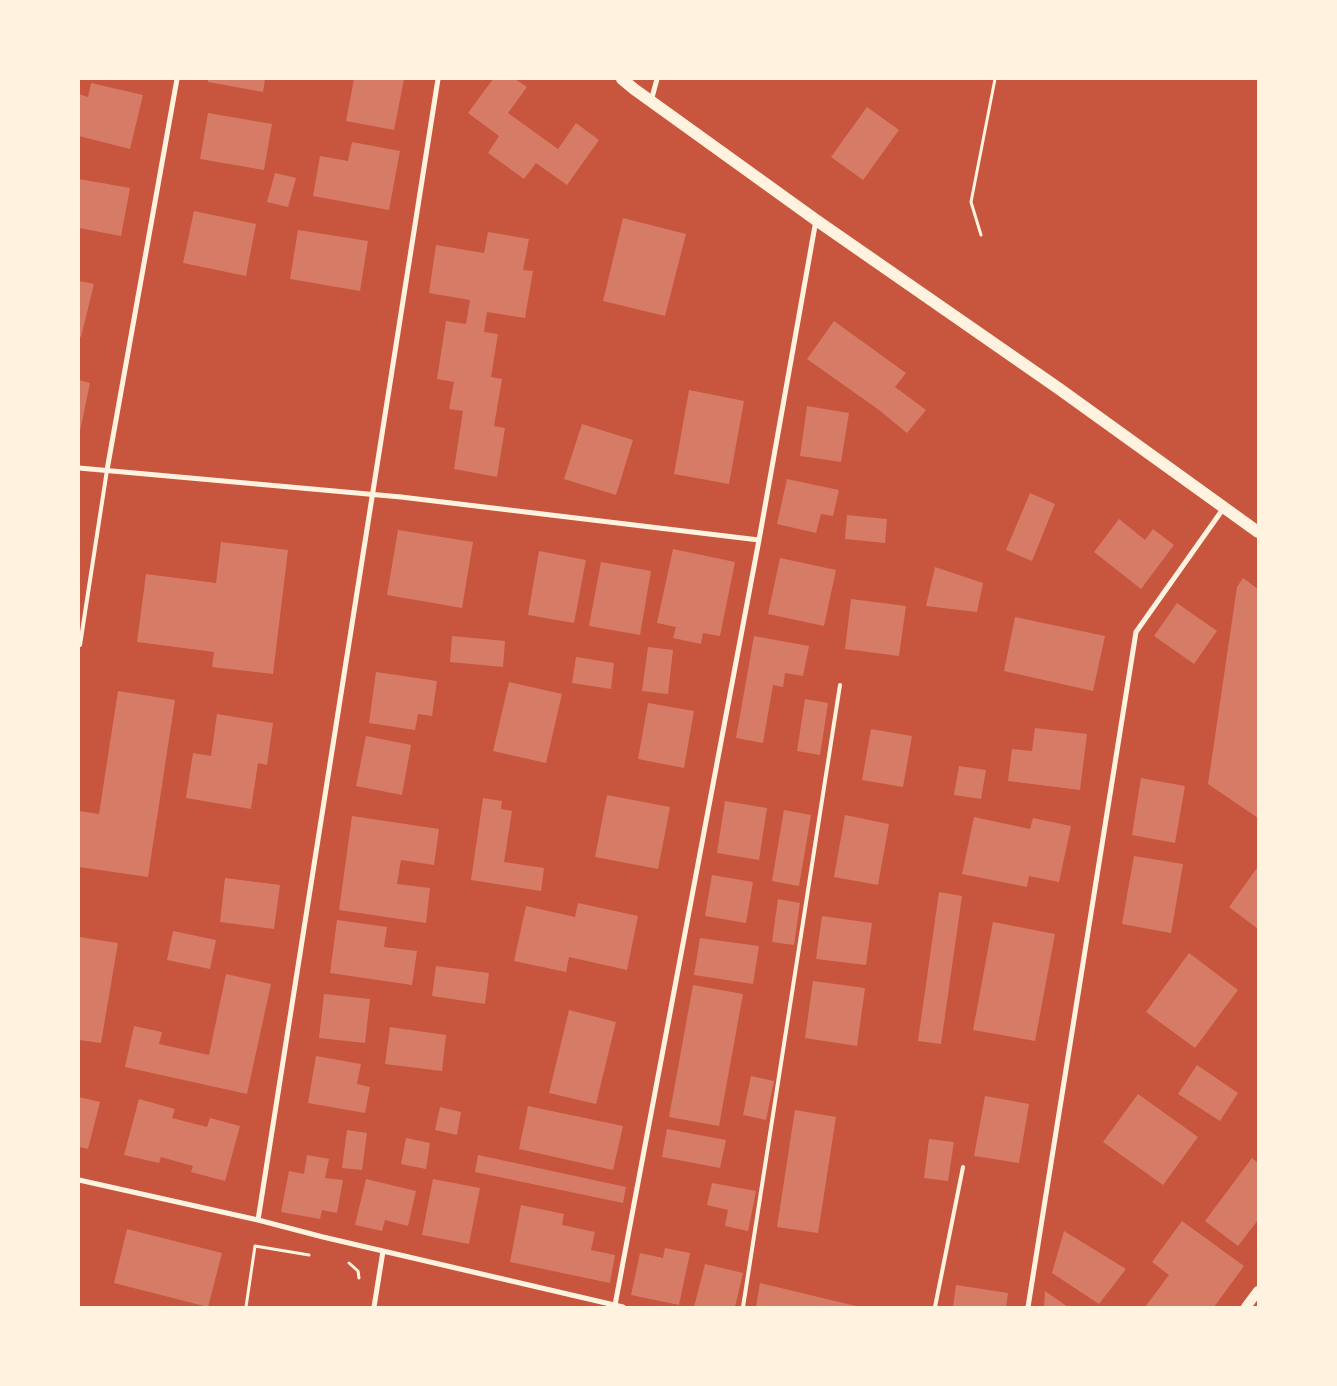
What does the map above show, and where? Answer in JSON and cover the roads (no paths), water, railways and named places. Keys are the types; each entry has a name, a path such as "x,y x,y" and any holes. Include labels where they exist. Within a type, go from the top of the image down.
{"main road":[{"path":"616,79 634,89"},
{"path":"622,79 816,220 1058,388 1258,532"},
{"path":"1246,1307 1258,1290"}],"street":[{"path":"107,470 177,79"},
{"path":"258,1220 371,494 438,79"},
{"path":"651,101 657,79"},
{"path":"615,1305 759,540 816,220"},
{"path":"79,468 371,494 759,540"},
{"path":"1028,1307 1136,632 1224,508"},
{"path":"79,1180 258,1220 623,1307"},
{"path":"375,1306 383,1250"}],"lane":[{"path":"80,645 107,470"},
{"path":"743,1307 840,685"},
{"path":"935,1307 963,1166"}]}
